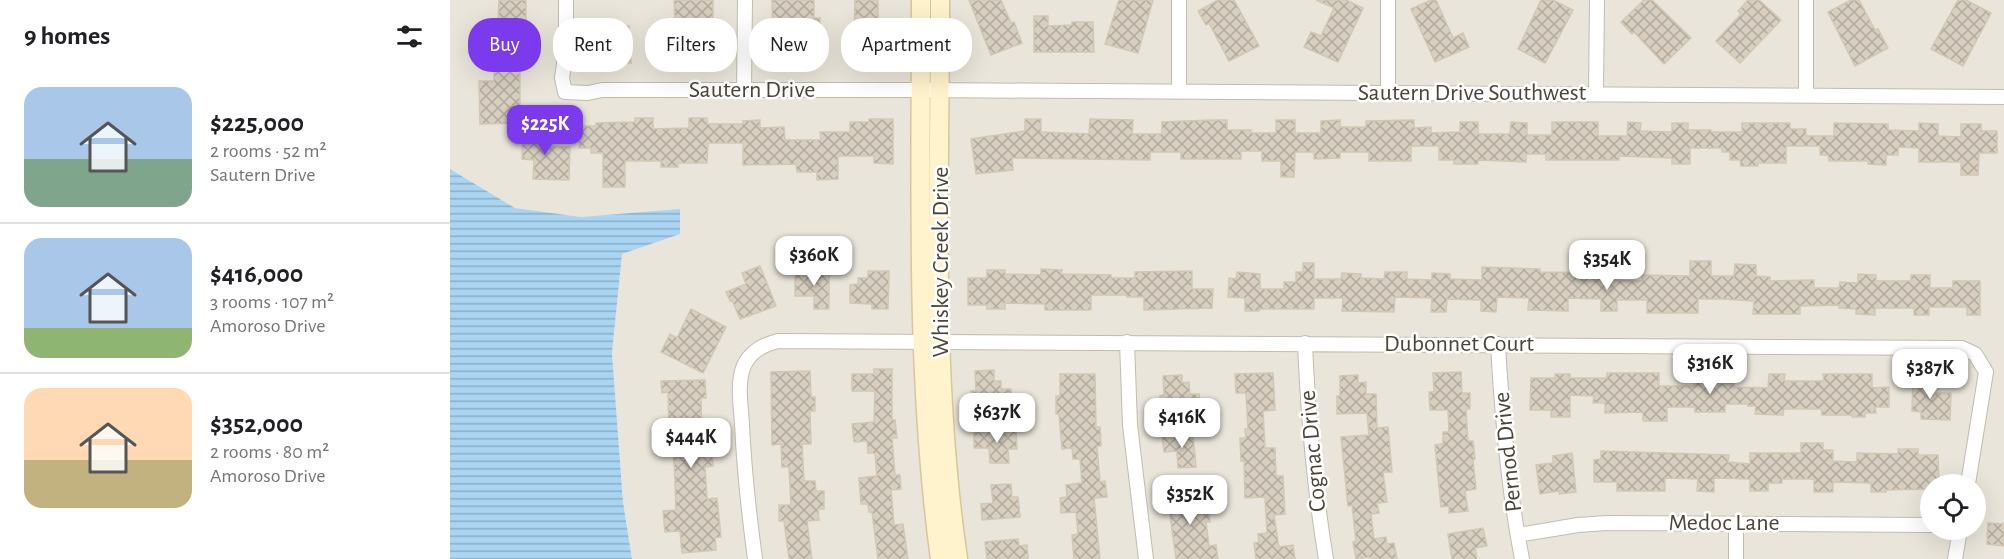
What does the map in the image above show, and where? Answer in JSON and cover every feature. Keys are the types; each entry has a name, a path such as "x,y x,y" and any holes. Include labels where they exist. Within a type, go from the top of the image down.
{"street":[{"name":"Sautern Drive","path":"566,0 566,50 562,78 565,92 588,93 602,90 940,90"},
{"path":"744,90 745,0"},
{"name":"Whiskey Creek Drive","path":"921,0 922,341 928,458 940,559"},
{"name":"Whiskey Creek Drive","path":"940,0 940,341 946,444 958,559"},
{"path":"1179,0 1179,91"},
{"path":"1388,0 1388,93"},
{"path":"1596,94 1597,0"},
{"path":"1806,0 1806,95"},
{"name":"Sautern Drive Southwest","path":"940,90 2004,97"},
{"name":"Dubonnet Court","path":"754,559 743,449 740,383 743,368 751,354 764,345 778,341 1962,348 1975,354 1986,372 1970,474"},
{"path":"1127,342 1130,425 1146,559"},
{"name":"Cognac Drive","path":"1305,343 1313,471 1326,559"},
{"name":"Pernod Drive","path":"1498,344 1503,428 1522,559"},
{"name":"Medoc Lane","path":"1518,535 1578,525 1607,523 1920,525"},
{"path":"1736,524 1736,559"},
{"path":"1955,559 1958,540"}],"shaded area":[{"path":"450,0 914,0 915,18 841,18 841,72 916,72 933,559 632,559 623,502 612,353 622,254 679,234 680,210 581,217 515,208 450,169"},
{"path":"947,0 2004,0 2004,559 965,559 955,477 947,341 947,72 972,72 972,18 947,18"}],"water":[{"path":"450,169 515,208 581,217 680,209 680,234 622,254 612,353 623,502 632,559 450,559"}],"building":[{"path":"499,0 526,0 526,18 498,18"},
{"path":"674,0 713,0 713,18 675,18"},
{"path":"772,0 814,0 814,18 773,18"},
{"path":"855,0 878,0 878,18 855,18"},
{"path":"969,0 1001,0 1011,23 1014,22 1022,43 991,55"},
{"path":"1119,0 1153,0 1138,53 1105,44"},
{"path":"1218,0 1234,0 1259,46 1229,61 1209,23 1206,25 1198,11"},
{"path":"1316,0 1346,0 1363,8 1338,62 1304,47 1311,32 1321,36 1334,8"},
{"path":"1436,0 1453,38 1463,33 1469,47 1435,62 1411,9"},
{"path":"1541,0 1553,0 1573,10 1545,63 1518,49"},
{"path":"1644,0 1652,0 1691,38 1664,64 1634,32 1632,34 1621,22"},
{"path":"1748,0 1759,0 1781,20 1740,63 1716,41 1741,14 1738,11"},
{"path":"1851,0 1859,0 1875,30 1878,29 1888,48 1855,66 1828,12"},
{"path":"1958,0 1966,0 1991,13 1963,66 1931,49"},
{"path":"1034,16 1048,16 1048,26 1072,25 1072,22 1093,22 1094,52 1034,52"},
{"path":"494,72 520,72 520,123 480,124 479,81 494,81"},
{"path":"635,118 653,118 653,129 689,128 689,118 707,118 707,124 743,124 743,121 760,120 760,128 784,127 785,140 821,140 820,132 850,132 850,122 893,119 893,164 874,163 874,156 838,156 838,179 817,180 817,172 797,172 796,164 743,165 743,143 708,143 707,163 678,163 678,167 661,167 661,161 625,161 625,187 603,187 603,153 591,153 591,148 579,148 579,126 635,122"},
{"path":"1025,119 1041,119 1041,132 1089,134 1090,119 1133,120 1132,134 1162,134 1162,122 1212,120 1227,120 1227,130 1251,130 1251,133 1276,133 1276,120 1295,120 1295,133 1321,133 1321,121 1340,120 1340,127 1366,127 1366,121 1414,120 1414,128 1431,127 1431,133 1460,132 1460,122 1478,122 1478,134 1510,134 1511,122 1527,123 1527,135 1552,135 1552,122 1598,122 1598,136 1627,136 1628,122 1641,123 1640,131 1672,132 1672,123 1688,123 1688,130 1742,132 1742,123 1790,123 1790,129 1806,129 1806,136 1834,136 1834,123 1888,124 1888,130 1919,131 1919,123 1938,124 1938,136 1961,137 1961,124 1981,124 1981,131 1997,131 1997,153 1979,153 1978,175 1961,175 1961,162 1919,162 1919,148 1898,147 1898,155 1886,155 1886,165 1868,164 1868,161 1829,161 1828,155 1820,155 1820,146 1786,146 1786,163 1758,163 1758,166 1741,166 1740,160 1730,160 1730,152 1722,152 1722,148 1690,148 1690,164 1672,164 1672,158 1619,156 1619,160 1546,160 1546,154 1526,154 1526,162 1478,160 1478,164 1454,164 1454,160 1439,160 1439,146 1411,146 1411,161 1369,161 1369,152 1340,152 1340,158 1314,159 1314,152 1295,152 1294,177 1281,177 1281,161 1262,161 1262,151 1241,151 1241,159 1181,159 1181,152 1150,152 1150,160 1012,158 1013,170 976,174 971,139 1025,131"},
{"path":"523,128 546,128 545,146 570,147 569,180 533,179 534,160 522,159"},
{"path":"1690,261 1711,261 1711,276 1734,276 1735,264 1756,265 1756,276 1770,277 1770,281 1814,280 1814,288 1839,288 1840,282 1858,283 1858,274 1876,275 1876,281 1911,281 1911,275 1930,275 1930,288 1953,288 1953,281 1980,281 1980,315 1967,315 1967,307 1929,307 1929,315 1914,315 1914,308 1875,308 1875,315 1856,314 1856,309 1839,308 1839,305 1800,306 1800,314 1753,314 1754,301 1723,299 1698,299 1698,313 1647,313 1647,300 1617,300 1617,311 1601,311 1601,299 1568,298 1568,311 1528,310 1529,298 1497,297 1496,312 1481,311 1481,300 1447,299 1446,312 1431,312 1432,298 1395,297 1394,312 1342,311 1343,298 1314,298 1314,309 1245,311 1245,298 1228,297 1229,278 1236,279 1237,272 1260,274 1260,289 1284,289 1284,282 1296,282 1296,272 1303,272 1303,263 1314,263 1314,279 1341,279 1342,273 1361,274 1361,278 1384,279 1385,272 1407,272 1407,279 1432,280 1432,273 1450,274 1450,279 1482,280 1482,267 1540,269 1540,272 1611,273 1611,280 1642,281 1642,275 1690,276"},
{"path":"760,266 776,306 740,319 726,292 746,284 742,273"},
{"path":"803,269 829,269 829,309 814,309 814,296 795,296 795,274 803,274"},
{"path":"1041,269 1062,270 1061,274 1111,275 1111,278 1135,278 1135,272 1192,271 1192,289 1213,289 1212,308 1144,310 1144,297 1127,297 1127,295 1091,295 1091,310 1045,310 1045,304 1005,303 1005,309 987,309 987,305 968,305 968,278 987,278 987,270 1005,270 1005,274 1041,275"},
{"path":"868,271 889,271 888,309 872,309 872,304 850,303 850,285 858,284 858,278 868,278"},
{"path":"691,309 726,327 703,373 661,352 670,334 677,338"},
{"path":"874,369 892,369 892,420 895,420 897,438 892,438 895,475 900,475 901,489 891,490 894,525 903,524 908,559 878,559 872,512 869,512 868,504 861,504 859,478 877,476 875,453 868,453 867,441 854,442 852,424 874,422 875,391 852,391 852,374 874,374"},
{"path":"994,370 994,381 1001,381 1001,389 1011,389 1011,408 971,409 971,391 976,391 975,371"},
{"path":"810,371 811,397 815,397 815,411 810,411 811,444 802,444 804,481 815,481 816,491 824,491 824,509 818,509 819,520 807,521 812,559 789,559 784,521 779,521 779,505 791,505 789,467 782,467 781,444 772,445 771,372"},
{"path":"1461,372 1462,393 1470,393 1470,409 1466,409 1468,441 1473,441 1476,489 1465,491 1468,511 1449,513 1449,506 1441,507 1435,445 1443,444 1443,432 1449,432 1448,410 1430,410 1429,392 1434,392 1433,373"},
{"path":"1273,373 1275,410 1263,411 1265,448 1275,448 1276,476 1283,476 1285,514 1274,515 1279,547 1293,545 1295,559 1256,559 1254,543 1259,542 1258,534 1267,533 1265,497 1245,498 1244,461 1241,461 1240,438 1246,438 1245,429 1248,429 1246,393 1236,393 1235,374"},
{"path":"1607,373 1659,373 1659,386 1694,386 1694,373 1710,374 1710,383 1734,383 1734,387 1768,388 1769,374 1785,374 1784,381 1824,381 1823,374 1872,374 1872,388 1889,387 1889,407 1875,407 1876,413 1865,413 1865,417 1852,417 1852,415 1822,415 1821,409 1784,409 1783,415 1755,414 1756,406 1748,406 1748,404 1725,404 1725,412 1695,412 1695,407 1667,407 1667,421 1643,421 1643,412 1605,413 1605,403 1593,403 1594,396 1570,395 1570,417 1551,417 1551,410 1530,410 1531,378 1555,378 1555,374 1570,374 1570,378 1607,378"},
{"path":"1060,374 1095,374 1096,427 1100,427 1101,446 1097,446 1100,482 1105,481 1107,497 1094,498 1100,559 1074,559 1072,535 1078,534 1076,512 1061,513 1060,498 1067,497 1066,485 1082,483 1080,459 1073,459 1072,448 1062,449 1059,414 1056,414 1056,396 1060,396"},
{"path":"1913,374 1931,375 1930,393 1951,393 1950,420 1921,419 1921,412 1912,411"},
{"path":"1182,375 1182,383 1189,382 1190,394 1199,394 1200,413 1161,414 1160,396 1164,395 1163,376"},
{"path":"1358,375 1358,383 1366,382 1366,394 1376,394 1377,428 1388,427 1392,472 1383,472 1387,502 1377,503 1379,513 1371,514 1374,539 1386,537 1387,544 1394,543 1397,559 1370,559 1370,557 1356,559 1352,505 1348,506 1341,437 1369,435 1367,413 1337,414 1337,396 1340,396 1340,376"},
{"path":"705,380 706,398 701,398 702,446 712,445 713,466 705,467 707,499 717,498 721,537 715,538 716,550 682,553 680,531 665,532 663,511 676,510 668,392 662,393 661,381"},
{"path":"1016,431 1017,449 1008,449 1009,463 990,463 989,448 974,448 974,432"},
{"path":"1193,434 1196,467 1178,468 1177,451 1164,452 1162,437"},
{"path":"1801,443 1823,443 1823,450 1833,450 1833,461 1857,462 1857,453 1898,454 1898,449 1918,449 1918,455 1938,455 1939,474 1920,474 1920,489 1886,490 1886,492 1871,492 1871,483 1833,482 1833,492 1814,492 1814,479 1782,479 1782,483 1768,483 1768,491 1750,491 1750,479 1714,478 1714,492 1697,491 1698,479 1665,478 1665,491 1617,491 1617,482 1594,482 1594,460 1601,459 1601,451 1729,455 1728,462 1750,464 1750,453 1801,453"},
{"path":"1572,453 1576,492 1559,494 1559,491 1540,494 1536,465 1553,463 1553,456"},
{"path":"1011,484 1012,497 1018,497 1020,517 982,520 981,504 993,503 991,485"},
{"path":"1189,485 1190,493 1197,493 1198,502 1208,501 1210,522 1206,522 1209,546 1216,545 1218,559 1176,559 1169,508 1173,508 1170,488"},
{"path":"1988,523 2004,524 2004,546 1987,544"},
{"path":"1483,528 1487,546 1475,548 1477,559 1452,559 1448,534"},
{"path":"1018,539 1019,546 1027,545 1028,559 987,559 985,542"}]}
